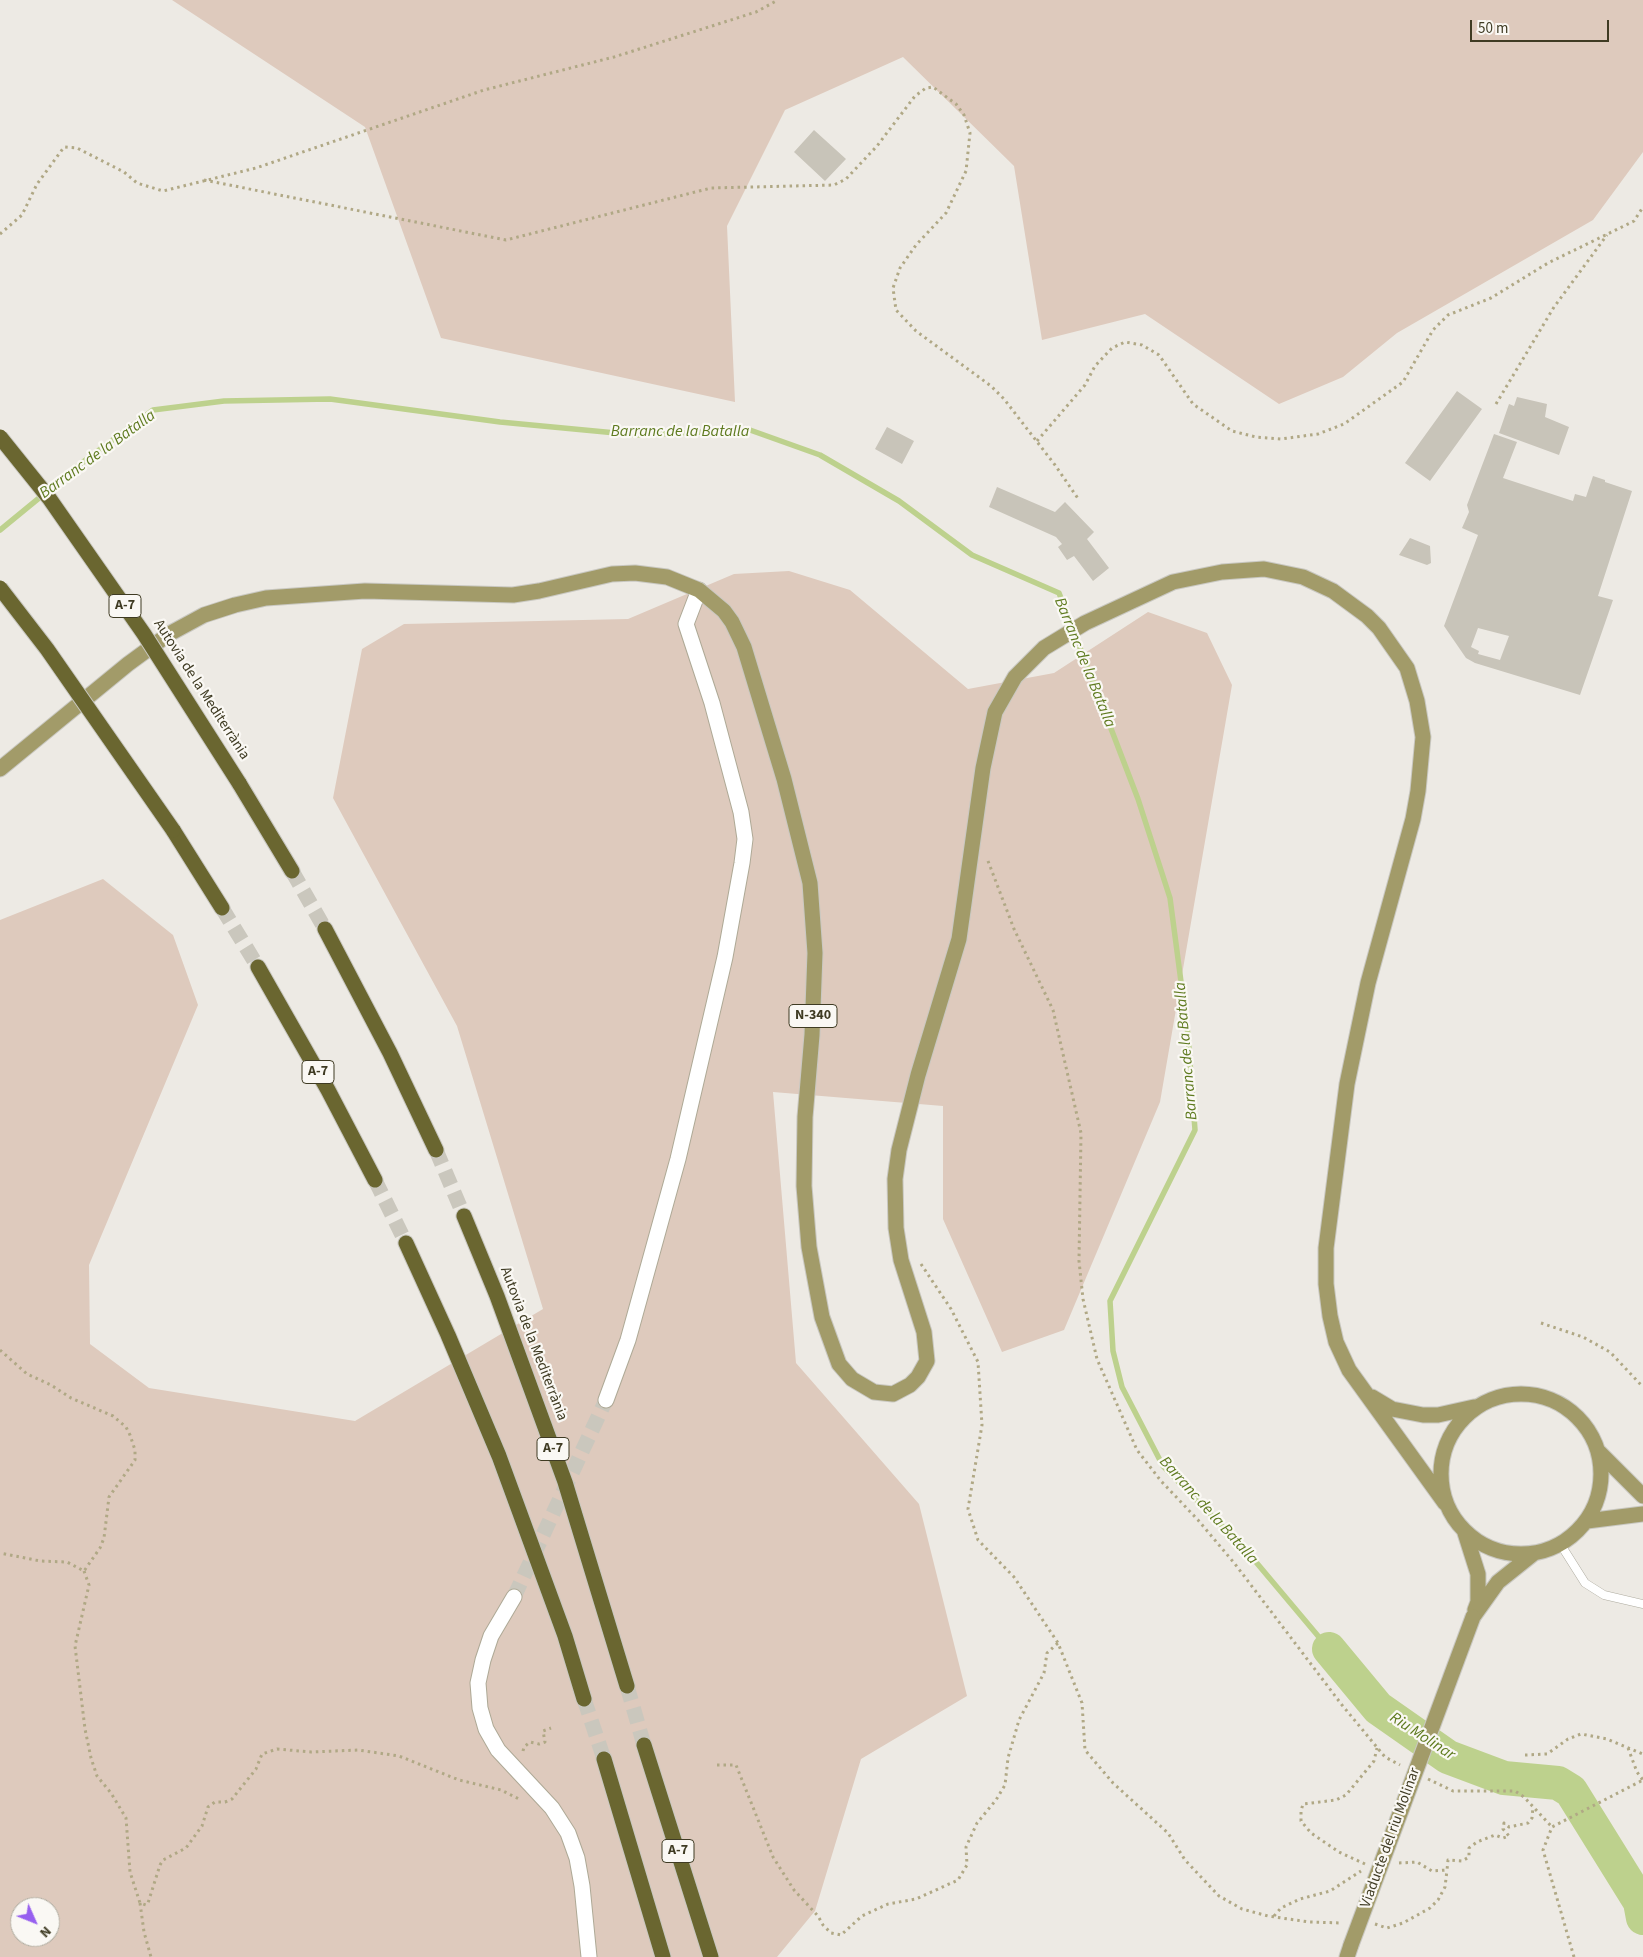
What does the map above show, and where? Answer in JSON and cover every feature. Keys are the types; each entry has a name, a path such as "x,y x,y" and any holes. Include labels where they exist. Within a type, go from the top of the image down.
{"highway":[{"name":"Autovia de la Mediterrània","path":"0,437 49,498 134,619 239,783 292,871"},
{"path":"0,588 46,649 173,830 222,908"},
{"path":"325,929 390,1053 436,1150"},
{"name":"A-7","path":"258,967 328,1090 374,1180"},
{"name":"Autovia de la Mediterrània","path":"464,1216 508,1324 562,1472 627,1686"},
{"path":"406,1243 448,1335 499,1456 565,1636 584,1699"},
{"name":"A-7","path":"644,1745 711,1957"},
{"path":"604,1759 663,1957"}],"main road":[{"name":"N-340","path":"0,770 128,664 169,634 204,616 236,605 266,598 365,591 451,595 513,595 612,574 636,573 667,577 699,590 724,611 732,622 744,647 784,779 810,883 815,953 812,1035 805,1117 804,1186 809,1246 818,1302 829,1341 839,1364 852,1379 862,1386 884,1394 902,1391 910,1385 918,1377 927,1361 924,1332 901,1260 896,1228 895,1180 905,1124 959,939 983,768 995,712 1015,677 1044,648 1085,623 1134,598 1173,582 1222,572 1264,569 1303,577 1333,591 1367,616 1379,628 1407,668 1417,701 1423,737 1418,791 1395,888 1368,983 1347,1084 1326,1248 1326,1284 1336,1342 1349,1370 1364,1392"},
{"path":"1364,1392 1392,1409 1423,1415 1438,1415 1477,1407"},
{"path":"1364,1392 1412,1454 1445,1502 1456,1523 1474,1540 1496,1551 1521,1554 1547,1551 1576,1533 1587,1521 1600,1488 1599,1452"},
{"path":"1445,1502 1440,1472 1444,1449 1455,1428 1477,1407 1489,1400 1515,1394 1528,1394 1554,1401 1566,1408 1581,1421 1599,1452 1643,1496"},
{"path":"1587,1521 1643,1514"},
{"path":"1464,1532 1478,1574 1478,1602 1473,1617"},
{"path":"1473,1617 1498,1582 1534,1553"},
{"name":"Viaducte del riu Molinar","path":"1349,1951 1473,1617"}],"street":[{"path":"606,1400 628,1340 676,1168 725,957 745,839 741,812 712,703 686,624 699,590"},
{"path":"514,1597 491,1636 478,1683 480,1708 486,1729 498,1750 552,1808 568,1833 577,1858 582,1886 589,1957"}],"lane":[{"path":"1561,1544 1585,1583 1604,1595 1643,1604"}],"path":[{"path":"0,234 22,215 37,184 64,147 77,148 124,172 137,183 163,191 256,168 484,90 614,57 756,12 778,0"},
{"path":"204,180 506,240 710,188 834,185 846,178 877,146 915,96 926,88 933,86 956,104 964,116 970,133 966,171 946,213 916,244 900,268 893,288 894,305 903,319 916,332 998,393 1037,441 1079,500"},
{"path":"1037,441 1085,385 1095,366 1112,348 1125,342 1142,345 1159,355 1193,404 1232,431 1256,437 1281,439 1318,434 1344,424 1403,382 1433,330 1448,315 1491,298 1548,263 1634,220 1643,207"},
{"path":"1496,404 1554,307 1607,234"},
{"path":"986,857 1014,929 1054,1010 1081,1133 1079,1261 1083,1299 1097,1359 1137,1450 1161,1481 1198,1520 1228,1557 1342,1705 1385,1757 1402,1765"},
{"path":"918,1261 951,1309 978,1362 982,1425 968,1510 978,1540 1014,1577 1058,1643 1082,1703 1085,1750 1113,1783 1168,1833 1185,1860 1209,1887 1242,1909 1309,1922 1350,1923"},
{"path":"1541,1323 1583,1337 1610,1352 1643,1387"},
{"path":"0,1350 27,1374 51,1385 71,1398 113,1416 126,1427 133,1443 135,1460 109,1497 104,1538 100,1548 84,1571"},
{"path":"0,1553 40,1561 67,1562 84,1571 89,1585 75,1646 91,1758 97,1776 111,1793 126,1818 130,1872 140,1903 144,1932 152,1957"},
{"path":"717,1765 736,1765 773,1857 794,1890 818,1916 823,1925 831,1933 841,1935 862,1916 888,1904 916,1898 958,1880 967,1866 966,1847 977,1823 996,1800 1005,1784 1008,1758 1019,1720 1044,1672 1047,1653 1058,1643"},
{"path":"518,1772 523,1758 524,1746 530,1742 539,1744 545,1742 543,1731 552,1728"},
{"path":"1525,1755 1547,1754 1568,1739 1581,1734 1607,1739 1643,1754"},
{"path":"1367,1865 1339,1852 1311,1833 1301,1821 1300,1811 1303,1804 1336,1800 1346,1795 1374,1761 1377,1747"},
{"path":"1574,1957 1543,1850 1552,1827 1643,1780 1637,1772 1628,1748"},
{"path":"140,1903 146,1905 148,1903 160,1864 163,1860 186,1848 202,1826 208,1807 215,1802 225,1802 232,1798 256,1770 262,1754 277,1749 311,1752 358,1750 399,1756 459,1780 501,1790 523,1802"},
{"path":"1427,1778 1453,1791 1515,1791 1524,1797 1552,1827"},
{"path":"1372,1923 1387,1928 1403,1923 1430,1908 1438,1900 1445,1887 1448,1860 1462,1861 1469,1857 1468,1848 1476,1842 1495,1834 1503,1838 1509,1836 1503,1829 1504,1823 1510,1827 1528,1823 1532,1818 1533,1807"},
{"path":"1390,1864 1417,1862 1432,1871 1447,1870"},
{"path":"1274,1916 1281,1908 1300,1899 1330,1891 1356,1872 1365,1870"}],"shaded area":[{"path":"172,0 1643,0 1643,152 1593,220 1397,333 1343,377 1279,404 1145,314 1042,340 1014,166 903,57 785,110 727,226 735,402 441,338 365,127"},
{"path":"789,571 850,590 968,689 1054,673 1148,612 1207,633 1232,685 1160,1102 1064,1330 1002,1352 943,1219 943,1106 773,1092 796,1363 919,1504 967,1696 861,1759 815,1911 777,1957 0,1957 0,920 103,879 173,935 198,1005 89,1265 90,1344 149,1388 355,1421 543,1309 457,1026 333,798 362,649 404,624 628,619 734,574"}],"building":[{"path":"814,130 846,159 825,181 794,152"},
{"path":"1457,391 1482,409 1430,481 1405,463"},
{"path":"1517,397 1547,404 1545,417 1569,427 1559,455 1499,433 1509,404 1514,406"},
{"path":"887,427 914,441 902,464 875,449"},
{"path":"1494,434 1517,442 1503,478 1573,501 1575,494 1586,497 1593,476 1632,491 1598,596 1613,600 1580,695 1475,663 1466,658 1444,626 1478,535 1462,528 1469,512 1467,505","holes":["1478,628 1509,636 1500,660 1478,654 1479,651 1471,647"]},
{"path":"997,487 1055,512 1065,502 1094,532 1087,539 1109,568 1093,581 1074,556 1067,560 1058,547 1062,544 1056,537 989,507"},
{"path":"1410,538 1430,546 1431,563 1427,565 1399,555"}],"waterway":[{"name":"Barranc de la Batalla","path":"0,530 83,462 153,410 224,401 330,399 500,422 637,435 750,430 820,455 899,501 972,555 1059,593 1138,799 1170,898 1188,1035 1195,1130 1110,1301 1113,1351 1122,1387 1163,1466 1245,1549 1329,1649"},
{"name":"Riu Molinar","path":"1329,1649 1378,1708 1448,1757 1504,1778 1558,1783 1571,1791 1640,1902 1643,1918"}],"tunnel":[{"path":"292,871 325,929"},
{"path":"222,908 258,967"},
{"path":"436,1150 464,1216"},
{"path":"375,1180 406,1243"},
{"path":"514,1597 606,1400"},
{"path":"627,1686 644,1745"},
{"path":"584,1699 604,1759"}]}
